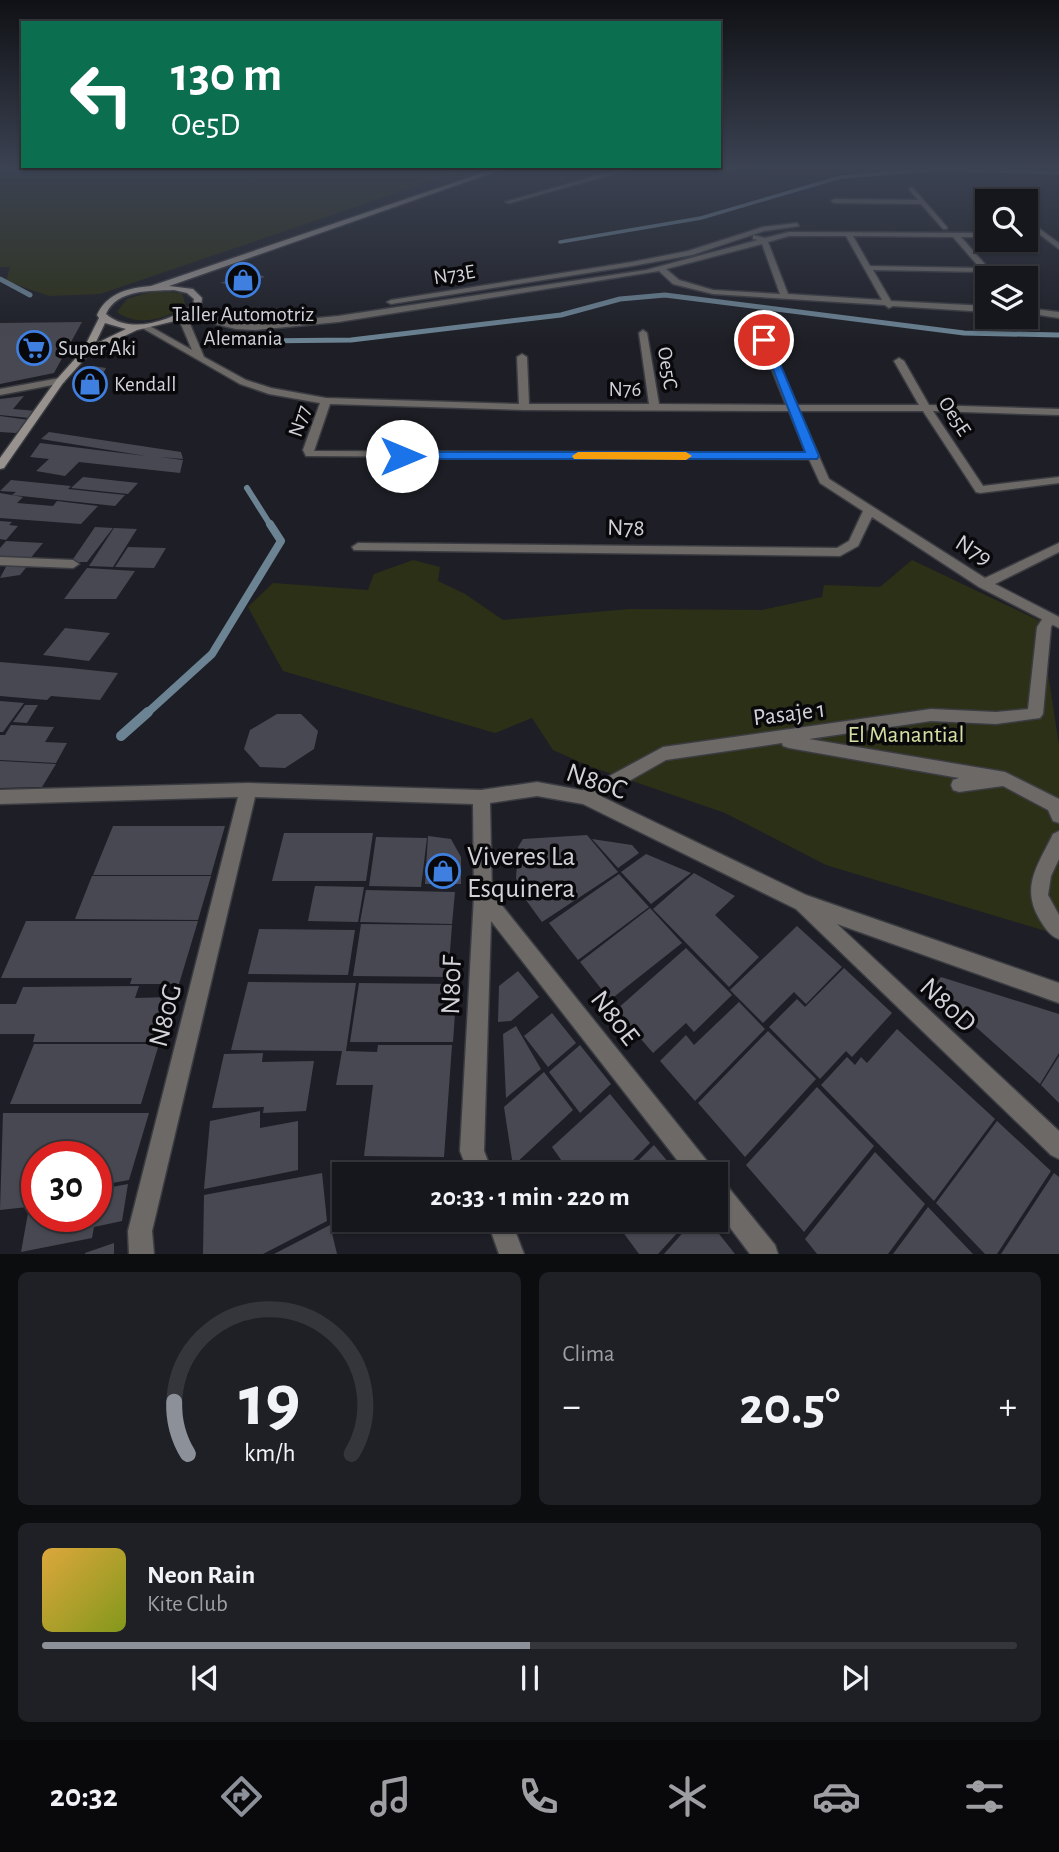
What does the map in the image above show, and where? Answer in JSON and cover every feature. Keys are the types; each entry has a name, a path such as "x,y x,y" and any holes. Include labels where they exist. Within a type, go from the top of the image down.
{"main road":[{"path":"0,466 60,381 87,351 103,319 101,310 115,298 207,271 335,227"},
{"path":"190,292 207,271"},
{"path":"87,351 141,326 185,316 197,306 198,298 190,292 154,288"},
{"path":"103,319 124,326 141,326"}],"street":[{"name":"N73E","path":"185,316 255,327 689,253 779,227"},
{"name":"N73E","path":"866,227 975,228"},
{"path":"1038,230 1059,236"},
{"path":"1038,234 1047,233"},
{"path":"1047,233 1059,247"},
{"path":"747,234 764,240 785,297"},
{"name":"N73E","path":"337,314 503,295 661,270 789,234 975,235"},
{"path":"848,234 889,305"},
{"path":"955,235 982,266"},
{"path":"867,268 975,270"},
{"path":"661,270 671,279 690,288 889,305 975,309"},
{"path":"523,281 531,291"},
{"path":"493,285 503,295"},
{"path":"1038,312 1059,315"},
{"path":"185,316 200,357"},
{"name":"N76","path":"141,326 243,382 269,391 326,401 524,407 926,408 1059,412"},
{"name":"Oe5C","path":"643,333 655,408"},
{"name":"N79","path":"764,340 824,481 984,584 1055,620"},
{"path":"522,357 524,407"},
{"name":"Oe5E","path":"899,361 926,408 980,490 1059,481"},
{"path":"0,392 60,381"},
{"name":"N77","path":"326,401 308,450 310,454 813,456"},
{"name":"N78","path":"358,547 840,552 854,543 869,510"},
{"path":"984,584 1059,547"},
{"path":"0,561 73,564"},
{"name":"Pasaje 1","path":"586,797 663,754 931,715 996,718 1035,714 1044,627 1055,620"},
{"path":"771,739 1005,779 1054,805 1059,816"},
{"path":"959,785 1005,779"},
{"name":"N80C","path":"0,797 248,790 481,797 537,789 586,797 801,902 1059,993"},
{"name":"N80G","path":"142,1254 140,1231 248,790"},
{"name":"N80F","path":"476,1162 472,1151 483,896 481,797"},
{"path":"1059,839 1037,884 1042,911 1059,930"},
{"name":"N80E","path":"483,896 694,1162"},
{"name":"N80D","path":"801,902 1059,1147"},
{"path":"728,1206 766,1254"},
{"path":"504,1232 512,1254"}],"green space":[{"path":"0,227 298,227 100,294 49,296 6,281 10,267 0,267"},
{"path":"154,291 182,293 185,304 170,314 152,320 125,317 117,312 127,299"},
{"name":"El Manantial","path":"413,560 440,567 438,581 465,594 503,620 630,609 762,610 822,597 824,585 880,587 912,560 1040,621 1059,745 1059,935 826,865 725,813 589,766 553,750 532,718 495,733 283,671 248,607 273,583 368,590 374,574"}],"building":[{"name":"Taller Automotriz Alemania","path":"252,271 265,277 241,286 220,283"},
{"name":"Super Aki","path":"82,322 54,373 0,384 0,323"},
{"path":"93,366 106,368 95,389 80,389"},
{"path":"24,396 13,409 37,411 29,418 0,415 0,399"},
{"path":"0,416 29,420 16,433 0,432"},
{"path":"49,432 181,452 183,459 160,457 183,460 180,473 79,462 65,476 36,471 49,459 30,457 40,443 146,456 41,439"},
{"path":"83,477 138,483 128,494 71,488"},
{"path":"11,480 125,495 115,506 12,495 16,492 0,491"},
{"path":"0,493 23,497 17,503 53,506 57,501 98,506 81,524 0,518"},
{"path":"0,521 12,522 9,525 18,526 6,540 0,539"},
{"path":"95,527 113,528 87,562 71,562"},
{"path":"114,528 137,529 113,567 89,566"},
{"path":"6,541 43,543 29,560 0,559 0,548"},
{"path":"128,547 166,548 154,568 115,567"},
{"path":"8,563 29,564 20,575 0,578"},
{"path":"87,568 135,571 116,599 64,599"},
{"path":"65,628 110,633 89,661 43,655"},
{"path":"0,662 118,673 100,700 51,696 47,700 0,696"},
{"path":"0,701 24,703 3,732 0,732"},
{"path":"25,705 38,705 27,723 13,722"},
{"path":"277,714 301,714 318,731 314,749 285,768 260,767 244,749 250,730"},
{"path":"11,725 54,727 45,742 67,743 56,763 0,760 0,735 5,735"},
{"path":"0,761 56,764 42,787 0,788"},
{"path":"113,826 225,826 211,875 93,875"},
{"path":"284,833 373,833 366,881 272,881"},
{"path":"587,835 618,872 542,922 523,896 516,878 518,847 523,839"},
{"name":"Viveres La Esquinera","path":"428,836 451,839 461,857 461,884 425,884"},
{"path":"376,837 427,838 421,887 369,886"},
{"path":"592,839 632,845 639,853 618,868"},
{"path":"646,854 691,873 651,904 621,872"},
{"path":"694,873 735,896 715,915 759,957 729,987 653,909"},
{"path":"619,874 649,907 578,960 549,923"},
{"path":"92,876 211,876 198,920 75,919"},
{"path":"315,886 364,887 358,922 308,921"},
{"path":"366,890 455,892 452,924 360,922"},
{"path":"650,908 682,943 610,1000 580,962"},
{"path":"26,921 198,921 179,984 130,984 132,978 1,978"},
{"path":"361,924 452,925 448,977 353,976"},
{"path":"797,926 842,967 806,1004 794,992 763,1023 730,990"},
{"path":"259,929 355,930 348,975 248,974"},
{"path":"686,948 732,995 694,1032 686,1023 653,1053 616,1010"},
{"path":"844,968 892,1013 852,1057 846,1051 820,1079 769,1027 797,999 805,1007"},
{"path":"518,971 539,997 511,1021 498,1022 499,986"},
{"path":"941,977 1059,1014 1059,1053 1040,1084 932,988"},
{"path":"248,982 356,983 346,1051 377,1052 378,1045 452,1045 444,1157 364,1156 373,1085 336,1085 342,1051 231,1050"},
{"path":"359,983 457,984 453,1042 350,1042"},
{"path":"139,986 135,998 173,997 159,1042 33,1042 35,1034 0,1034 0,1004 16,1004 23,987"},
{"path":"739,1002 765,1029 695,1101 660,1061 686,1035 694,1045"},
{"path":"552,1013 576,1043 548,1067 524,1036"},
{"path":"516,1026 541,1069 506,1098 503,1034"},
{"path":"897,1029 995,1119 934,1201 821,1085 847,1057 855,1065 861,1057 867,1063"},
{"path":"768,1031 816,1079 745,1157 698,1103"},
{"path":"34,1044 159,1044 141,1104 10,1104"},
{"path":"580,1045 611,1084 580,1113 549,1072"},
{"path":"263,1053 262,1062 314,1061 306,1111 263,1113 264,1107 212,1108 224,1054"},
{"path":"1059,1056 1059,1103 1041,1085"},
{"path":"544,1072 573,1110 517,1162 512,1162 504,1107"},
{"path":"817,1087 874,1146 804,1232 746,1165"},
{"path":"610,1094 650,1143 631,1162 563,1162 552,1147"},
{"path":"260,1111 260,1128 298,1121 298,1170 204,1189 210,1121"},
{"path":"3,1113 149,1113 129,1180 112,1183 112,1141 21,1141 21,1208 0,1210"},
{"path":"997,1121 1051,1171 997,1254 985,1254 936,1203"},
{"path":"654,1145 668,1162 637,1162"},
{"path":"875,1152 925,1204 888,1254 817,1254 805,1239"},
{"path":"322,1173 327,1221 263,1254 203,1254 204,1195"},
{"path":"1054,1173 1059,1177 1059,1254 1001,1254"},
{"path":"128,1184 122,1221 112,1223 112,1187"},
{"path":"928,1207 973,1254 893,1254"},
{"path":"330,1225 337,1254 274,1254"},
{"path":"25,1232 93,1232 92,1238 21,1252"},
{"path":"623,1232 678,1232 658,1254 639,1254"},
{"path":"683,1232 718,1232 735,1254 664,1254"},
{"path":"114,1243 114,1254 85,1254 85,1253"}],"waterway":[{"path":"560,242 651,227"},
{"path":"0,279 30,295"},
{"path":"247,341 351,340 561,315 620,299 665,295 964,333 1059,335"},
{"path":"247,488 271,526"},
{"path":"146,714 212,654 281,541 270,524"},
{"path":"121,736 148,712"}],"slow traffic":[{"path":"578,456 686,456"}],"place":[{"name":"Taller Automotriz Alemania","path":"243,280"},
{"name":"Super Aki","path":"34,348"},
{"name":"Kendall","path":"90,384"},
{"name":"Viveres La Esquinera","path":"443,871"}],"route":[{"path":"402,456 813,456 764,340"}]}
